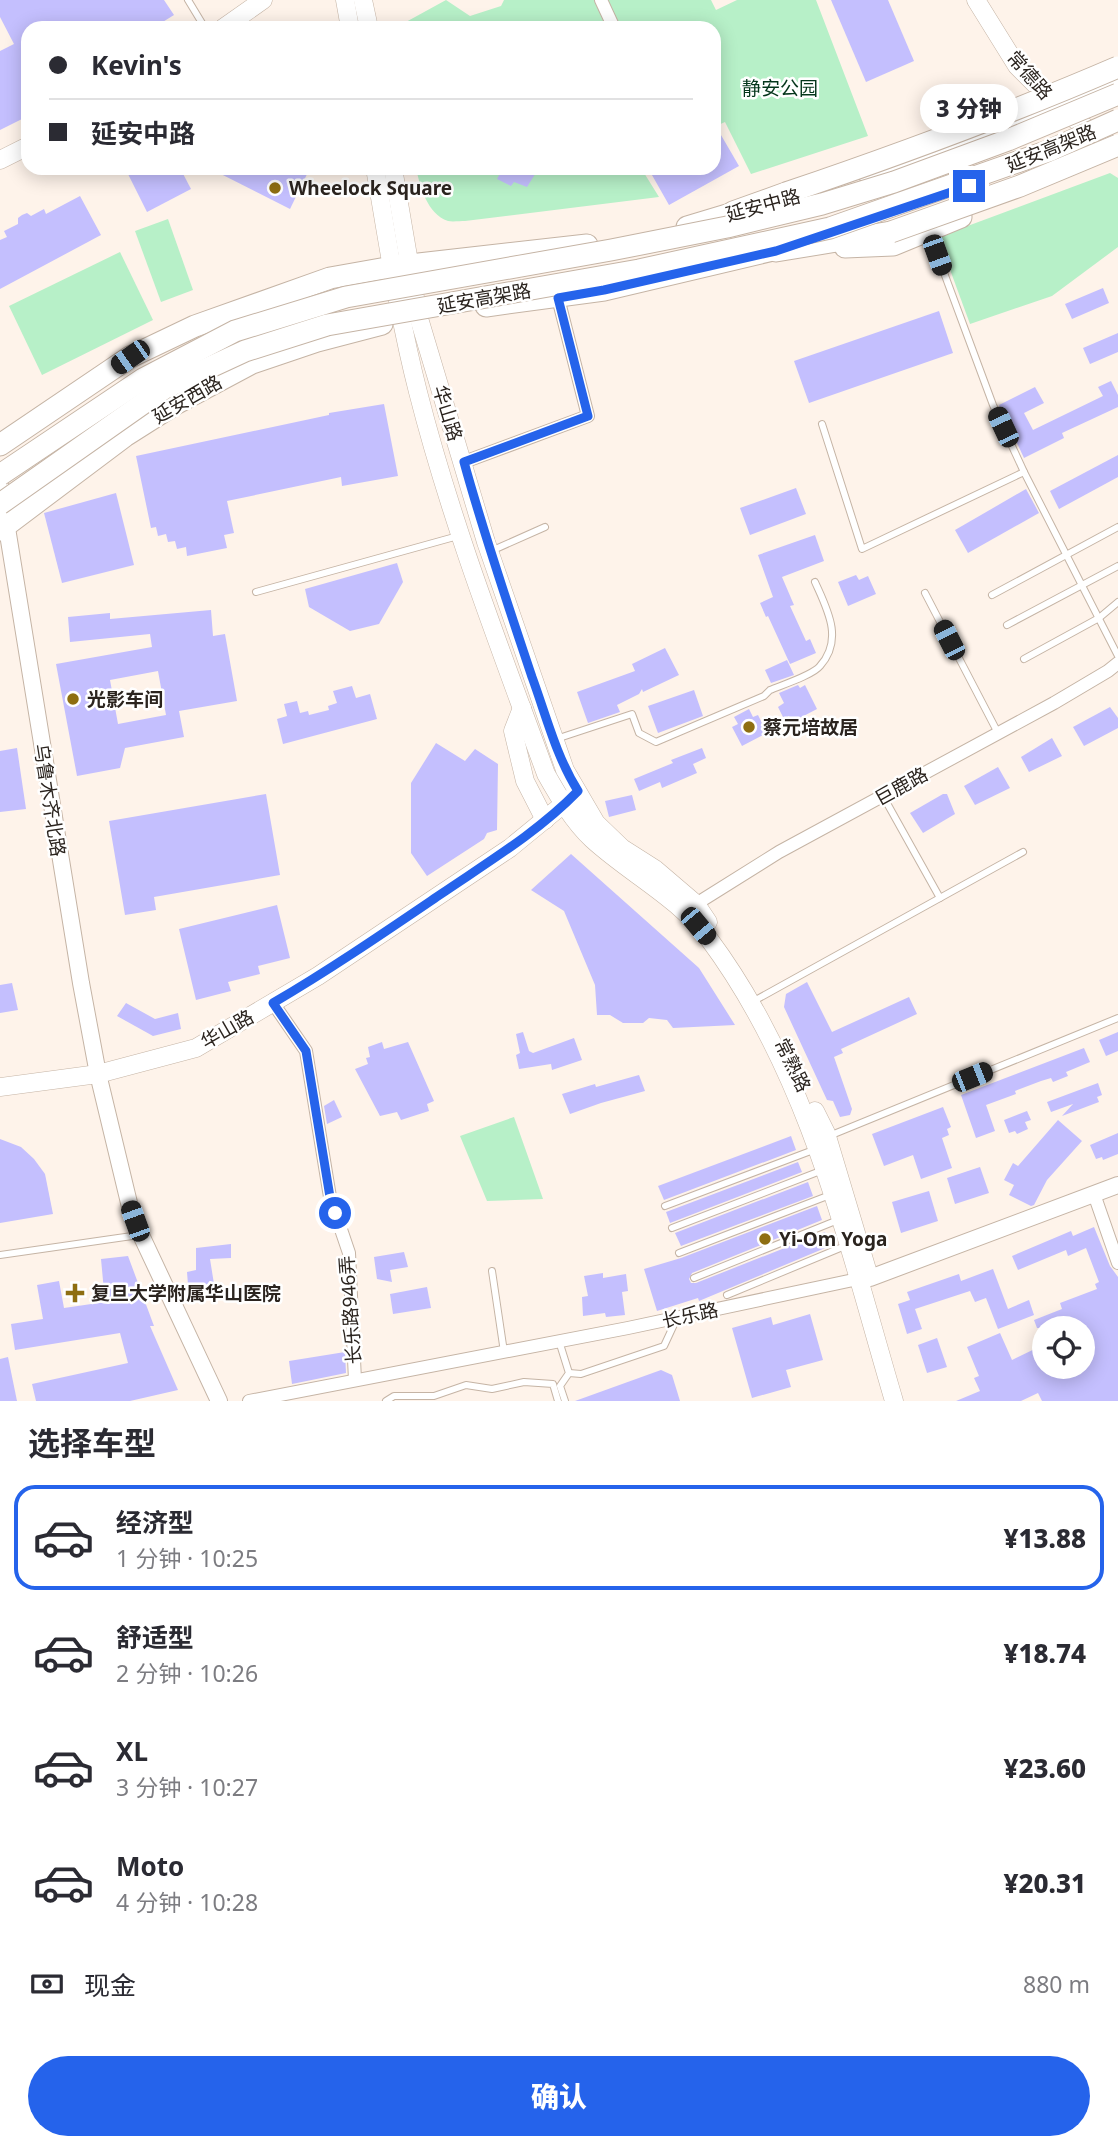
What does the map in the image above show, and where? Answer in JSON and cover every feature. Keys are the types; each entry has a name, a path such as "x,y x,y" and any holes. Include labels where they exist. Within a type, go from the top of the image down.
{"main road":[{"path":"233,21 263,0"},
{"path":"345,0 349,21"},
{"path":"363,0 368,21"},
{"name":"常德路","path":"976,0 1017,66 1052,101 1114,142"},
{"path":"1052,101 1118,65"},
{"path":"733,212 1031,105 1118,65"},
{"name":"延安中路","path":"401,267 592,245 698,225 733,212 825,189 874,173 1052,101 1118,79"},
{"name":"延安高架路","path":"0,475 143,379 235,331 346,297 624,248 822,204 894,182 1008,140 1118,94"},
{"name":"延安高架路","path":"0,504 165,388 245,351 327,325 639,270 830,228 1051,150 1118,120"},
{"path":"776,251 893,245 926,224 1114,142"},
{"path":"409,317 604,290 776,251 891,232 1020,186 1114,142"},
{"path":"776,251 1114,142"},
{"path":"0,160 21,150"},
{"name":"华山路","path":"377,175 401,267"},
{"name":"华山路","path":"394,175 401,267 418,395 460,535 546,774 564,805"},
{"path":"0,445 130,357 195,326 330,278 401,267"},
{"name":"华山路","path":"0,1087 98,1074 196,1048 318,976 510,848 578,791 565,770 554,740 489,551 464,462 409,317"},
{"name":"延安西路","path":"4,527 125,436 177,403 252,363 317,341 409,317"},
{"path":"522,708 513,731 525,781 545,820"},
{"name":"常熟路","path":"578,791 596,823 622,848 655,869 692,909 754,1001 822,1142 905,1401"},
{"name":"常熟路","path":"564,805 592,839 692,909 717,951 754,1001"},
{"name":"常熟路","path":"564,805 565,819 588,846 680,919 709,950 717,951"},
{"name":"常熟路","path":"822,1142 824,1170 847,1245 864,1279 894,1401"}],"street":[{"path":"601,0 611,21"},
{"path":"464,462 588,416 558,298"},
{"name":"乌鲁木齐北路","path":"0,485 4,527 98,1074 130,1207 219,1401"},
{"name":"巨鹿路","path":"692,909 779,852 998,733 1118,663"},
{"name":"长乐路946弄","path":"273,1003 306,1051 330,1197 349,1253 355,1380"},
{"name":"长乐路","path":"249,1401 864,1279 1118,1185"},
{"path":"1094,1194 1118,1263"}],"lane":[{"path":"188,0 201,21"},
{"path":"926,224 993,405 1024,472 1118,656"},
{"path":"822,424 862,549 1024,472"},
{"path":"489,551 545,527"},
{"path":"992,595 1118,527"},
{"path":"256,592 460,535"},
{"path":"1007,625 1118,566"},
{"path":"554,740 632,714 639,733 656,742 764,696 770,690 820,667 833,642 831,619 815,582"},
{"path":"925,593 998,733"},
{"path":"1024,659 1099,618 1118,602"},
{"path":"883,796 940,898"},
{"path":"754,1001 1023,852"},
{"path":"665,1206 1118,1017"},
{"path":"672,1228 824,1170"},
{"path":"679,1253 832,1194"},
{"path":"694,1278 839,1219"},
{"path":"0,1255 141,1235"},
{"path":"727,1295 847,1245"},
{"path":"492,1271 504,1352"},
{"path":"569,1373 581,1374 664,1346 678,1317"},
{"path":"559,1341 569,1373"},
{"path":"565,1401 560,1386 569,1373"},
{"path":"386,1401 394,1396 434,1396 466,1385 492,1389 524,1382 553,1384 558,1401"}],"green space":[{"name":"静安公园","path":"446,0 470,16 501,6 504,0 711,0 716,10 737,0 816,0 868,136 751,174 725,122 721,124 721,21 408,21"},
{"path":"1110,173 1118,178 1118,247 1052,296 970,324 938,237"},
{"path":"418,175 645,175 659,197 450,221 435,212 422,191"},
{"path":"168,219 193,290 161,302 135,231"},
{"path":"120,252 153,320 42,375 9,306"},
{"path":"514,1117 543,1199 487,1201 460,1136"}],"building":[{"path":"0,0 164,0 174,15 164,21 21,21 21,120 0,130 0,51 14,44 0,17"},
{"path":"831,0 888,0 914,61 866,82"},
{"path":"721,135 739,166 669,205 652,175 721,175"},
{"path":"128,175 184,175 191,189 147,212"},
{"name":"Wheelock Square","path":"223,175 307,175 290,209"},
{"path":"499,175 535,175 527,187 514,182 511,186 497,179"},
{"path":"80,196 101,235 0,289 0,240 7,237 4,231 18,224 18,218 22,215 27,213 31,216 44,209 46,214"},
{"path":"1103,288 1109,303 1072,319 1065,304"},
{"path":"939,311 953,353 809,403 794,361"},
{"path":"1118,333 1118,352 1090,364 1083,348"},
{"path":"1111,381 1118,395 1118,407 1062,433 1064,438 1024,458 999,405 1035,387 1044,403 1024,413 1033,430 1103,396 1098,387"},
{"path":"384,404 398,476 342,486 341,477 227,501 234,533 224,535 227,548 187,556 186,547 177,549 175,541 168,542 166,534 158,536 156,527 151,528 136,456 329,413"},
{"path":"1118,455 1118,477 1059,509 1050,491"},
{"path":"796,488 806,514 750,535 740,508"},
{"path":"1026,489 1039,513 968,553 955,530"},
{"path":"116,493 134,565 62,583 44,513"},
{"path":"815,535 824,561 782,577 794,605 790,606 806,641 810,639 816,653 790,664 760,603 773,597 758,555"},
{"path":"397,563 403,582 379,624 350,631 309,607 305,589"},
{"path":"856,575 859,580 868,576 876,594 848,606 838,582"},
{"path":"211,610 213,636 225,634 237,701 179,711 184,737 125,748 120,768 77,776 56,664 152,647 150,634 70,642 68,617 110,613 110,619","holes":["158,671 166,715 118,724 110,680"]},
{"path":"665,648 679,675 643,692 642,689 639,694 617,705 620,712 588,723 577,692 635,671 632,664"},
{"path":"787,660 794,675 771,683 765,670"},
{"path":"798,685 800,688 805,685 817,709 792,722 789,716 784,719 778,707 784,703 779,693"},
{"path":"352,686 356,698 370,694 377,719 283,744 277,719 287,716 284,704 297,701 300,713 308,711 309,715 329,710 328,706 337,703 333,691"},
{"path":"694,690 703,716 658,733 648,706"},
{"path":"1110,707 1118,718 1118,728 1084,746 1073,727"},
{"path":"749,709 753,717 758,715 767,733 742,746 732,727 738,724 734,717"},
{"path":"1052,738 1062,756 1029,772 1021,757"},
{"path":"436,743 465,761 475,749 498,764 497,830 487,833 484,839 427,876 411,853 411,783"},
{"path":"17,748 26,809 0,812 0,751"},
{"path":"702,748 706,758 693,764 697,773 662,788 660,782 639,791 634,779"},
{"path":"998,767 1010,788 975,805 964,786"},
{"path":"266,794 280,875 154,897 156,910 125,915 109,821"},
{"path":"947,794 955,814 923,833 910,813"},
{"path":"632,795 636,810 609,817 605,801"},
{"path":"571,854 699,968 735,1025 673,1028 667,1020 649,1018 643,1023 623,1023 610,1015 597,1015 595,985 564,911 531,890"},
{"path":"277,905 290,958 258,966 260,974 228,982 231,991 196,1000 179,929"},
{"path":"807,982 832,1032 909,997 917,1014 841,1049 843,1053 834,1057 852,1109 850,1115 840,1117 833,1101 827,1100 784,1007 786,994"},
{"path":"12,983 18,1010 0,1013 0,985"},
{"path":"126,1003 155,1019 178,1013 181,1029 153,1036 117,1016"},
{"path":"523,1032 529,1051 533,1053 574,1038 582,1060 552,1070 551,1064 519,1069 516,1055 520,1053 516,1034"},
{"path":"1118,1032 1118,1051 1106,1056 1099,1040"},
{"path":"382,1042 384,1049 408,1042 434,1101 427,1104 429,1111 401,1120 397,1112 380,1116 355,1069 368,1064 368,1047"},
{"path":"1084,1048 1090,1062 1066,1072 1068,1076 1053,1082 1051,1078 1041,1081 986,1105 995,1131 976,1138 961,1095"},
{"path":"639,1075 645,1091 570,1114 562,1094 595,1084 596,1087"},
{"path":"1098,1083 1102,1095 1097,1097 1099,1102 1062,1116 1073,1104 1051,1112 1047,1102"},
{"path":"334,1100 342,1117 327,1124 324,1106"},
{"path":"943,1107 951,1127 947,1129 949,1135 942,1138 952,1168 921,1179 913,1155 884,1166 872,1134"},
{"path":"1027,1111 1031,1120 1025,1122 1028,1129 1017,1134 1015,1131 1009,1133 1004,1120"},
{"path":"1058,1120 1082,1141 1047,1180 1031,1206 1009,1195 1014,1185 1004,1180 1013,1163 1018,1166"},
{"path":"1118,1133 1118,1154 1103,1160 1102,1157 1096,1159 1090,1145"},
{"path":"791,1136 796,1150 664,1200 658,1186"},
{"path":"0,1139 21,1147 45,1174 53,1214 0,1223"},
{"path":"798,1162 802,1172 670,1223 666,1212"},
{"path":"980,1167 989,1193 955,1204 947,1178"},
{"path":"808,1182 813,1196 681,1246 675,1233"},
{"path":"929,1191 938,1221 901,1233 892,1202"},
{"path":"817,1206 822,1220 692,1273 689,1279 691,1283 696,1283 825,1232 830,1246 699,1301 698,1298 657,1311 644,1269 681,1258"},
{"path":"1094,1227 1110,1266 1118,1277 1118,1401 1042,1401 1038,1393 1021,1401 956,1401 980,1391 974,1378 979,1376 967,1347 1000,1333 1012,1360 1032,1350 1032,1379 1095,1379 1095,1316 1044,1316 1062,1309 1060,1303 1097,1289 1095,1284 1099,1282 1086,1248 1068,1256 1066,1250 1018,1270 1012,1256 1071,1231 1073,1236"},
{"path":"231,1244 231,1258 210,1259 214,1284 188,1285 187,1272 196,1270 196,1248"},
{"path":"404,1252 408,1267 390,1270 392,1282 377,1279 374,1257"},
{"path":"128,1256 154,1326 150,1326 178,1390 130,1401 36,1401 32,1384 128,1363 120,1333 15,1350 11,1324 43,1319 37,1285 59,1281 64,1308 105,1302 101,1259"},
{"path":"993,1269 1008,1309 1029,1300 1034,1315 998,1329 986,1298 975,1302 970,1291 915,1309 922,1329 907,1334 898,1304 910,1300 907,1292 959,1274 961,1281"},
{"path":"603,1273 603,1278 626,1274 628,1291 622,1292 625,1315 606,1317 605,1313 583,1316 582,1297 588,1296 584,1276"},
{"path":"427,1287 431,1308 393,1314 390,1294"},
{"path":"810,1314 823,1360 786,1370 791,1387 752,1398 732,1328 771,1317 773,1325"},
{"path":"937,1338 947,1367 927,1373 918,1345"},
{"path":"345,1352 346,1373 292,1384 289,1361"},
{"path":"8,1357 17,1401 0,1401 0,1359"},
{"path":"661,1370 672,1375 680,1401 575,1401"}],"place":[{"name":"Wheelock Square","path":"275,188"},
{"name":"光影车间","path":"73,699"},
{"name":"蔡元培故居","path":"749,727"},
{"name":"Yi-Om Yoga","path":"765,1239"},
{"name":"复旦大学附属华山医院","path":"75,1293"}],"route":[{"path":"335,1213 330,1197 306,1051 273,1003 510,848 578,791 565,770 538,694 486,542 464,462 588,416 558,298 776,251 969,186"}]}
